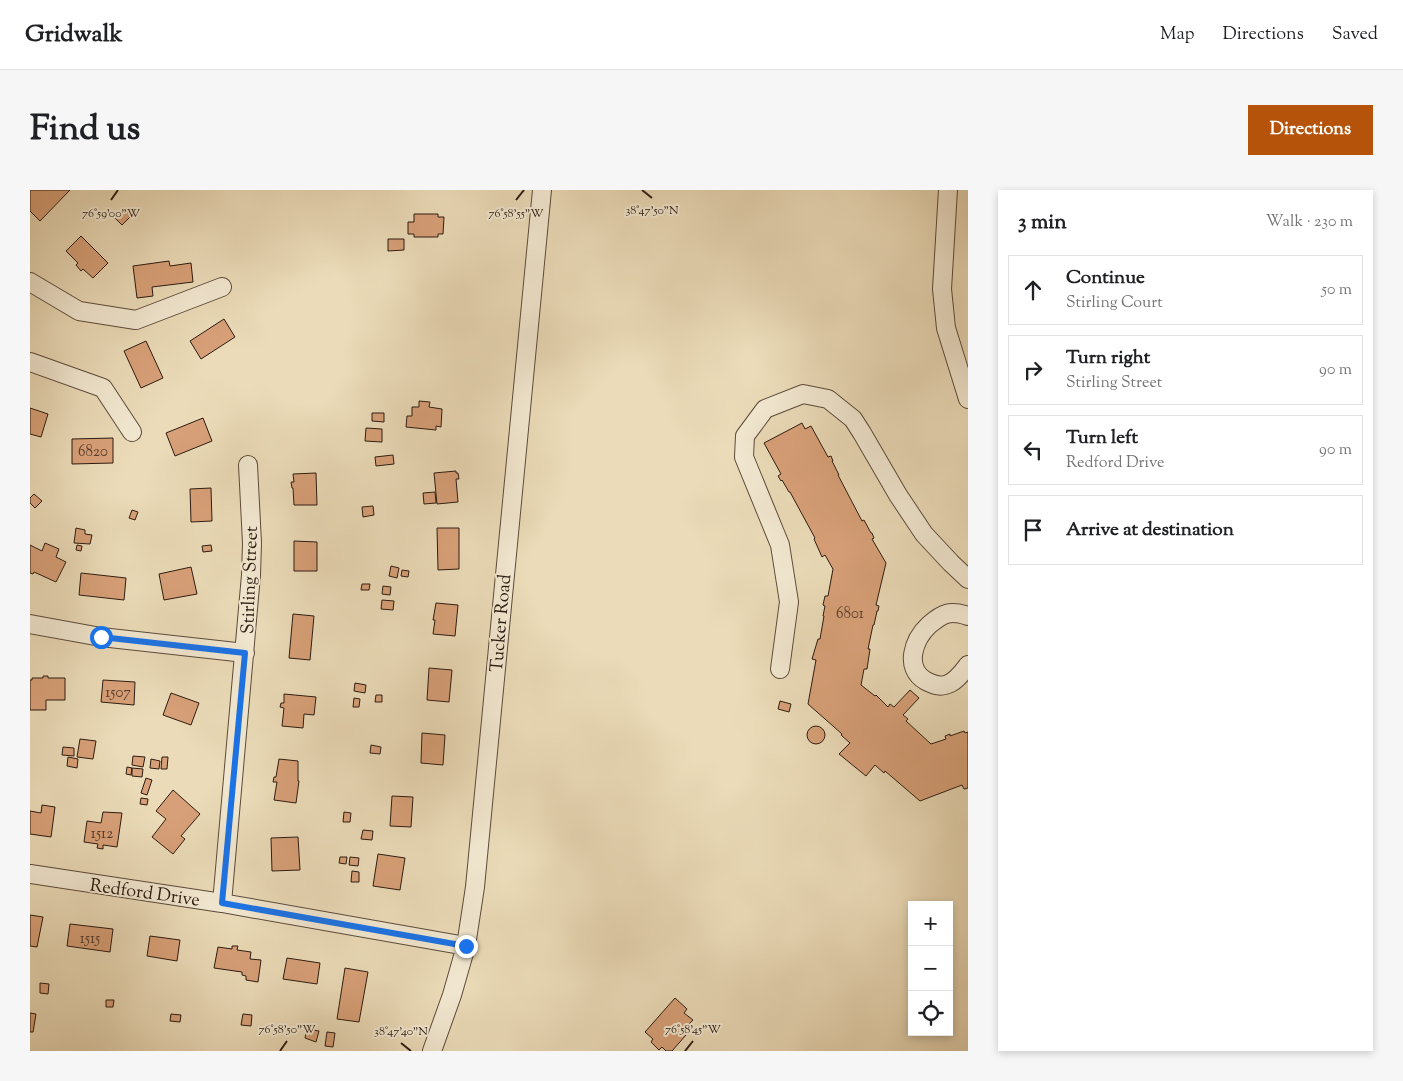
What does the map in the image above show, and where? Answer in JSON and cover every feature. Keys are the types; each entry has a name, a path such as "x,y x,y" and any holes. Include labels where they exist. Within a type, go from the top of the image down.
{"street":[{"name":"Tucker Road","path":"432,1051 452,995 466,946 475,887 542,190"},
{"path":"948,190 942,289 946,328 968,399"},
{"path":"30,282 79,311 136,320 222,287"},
{"path":"30,362 103,388 132,432"},
{"path":"780,669 789,602 780,545 744,456 745,436 765,409 803,394 828,399 847,414 862,433 898,495 924,534 968,579"},
{"name":"Stirling Street","path":"222,903 252,560 248,465"},
{"path":"968,616 948,612 937,618 923,631 914,645 913,658 915,669 920,677 937,686 946,685 954,680 968,665"},
{"path":"30,624 101,637 245,653"},
{"name":"Redford Drive","path":"30,874 222,903 466,946"}],"building":[{"path":"30,190 70,190 40,221 30,211"},
{"path":"123,208 131,216 122,225 114,217"},
{"path":"414,214 438,214 438,217 444,217 443,234 438,234 438,237 414,237 414,234 408,234 408,222 414,222"},
{"path":"81,236 108,263 93,278 83,269 81,271 76,265 78,263 66,251"},
{"path":"388,239 404,239 404,250 388,251"},
{"path":"169,261 170,266 191,263 193,282 152,287 153,296 137,298 133,266"},
{"path":"224,319 235,337 201,359 190,341"},
{"path":"146,341 163,378 141,388 124,351"},
{"path":"419,401 430,402 429,407 442,409 441,427 436,426 436,430 406,427 407,416 412,416 412,407 419,407"},
{"path":"30,408 48,414 41,437 30,434"},
{"path":"372,413 384,413 384,422 372,421"},
{"path":"203,418 212,441 175,456 166,433"},
{"path":"802,423 805,429 811,426 828,457 831,456 838,475 862,521 864,520 872,533 874,538 872,539 886,563 876,605 879,606 878,611 868,649 870,649 867,669 864,669 861,685 876,695 888,707 890,704 894,707 910,690 919,698 903,715 908,719 906,721 931,744 946,739 945,736 950,734 950,736 964,731 965,733 968,732 968,788 964,789 962,785 920,801 885,771 884,773 875,765 866,776 839,754 850,743 808,704 816,660 812,659 818,639 820,639 825,606 823,605 825,596 828,596 833,569 825,555 822,557 815,538 790,492 778,476 781,474 764,443"},
{"path":"366,428 382,429 382,442 365,441"},
{"path":"113,438 113,463 72,464 72,439"},
{"path":"393,455 394,464 376,466 375,457"},
{"path":"456,471 459,479 456,479 458,502 437,504 434,473"},
{"path":"316,473 317,505 294,505 291,482 294,482 293,474"},
{"path":"211,488 212,521 191,522 190,489"},
{"path":"435,492 436,503 424,504 423,493"},
{"path":"34,494 42,501 35,508 30,503 30,498"},
{"path":"373,506 374,515 363,517 362,507"},
{"path":"132,510 138,512 135,520 129,518"},
{"path":"76,528 85,530 85,534 92,535 90,544 74,543"},
{"path":"437,528 459,528 459,569 438,570"},
{"path":"294,541 317,542 317,571 294,571"},
{"path":"45,543 59,549 56,557 66,562 56,582 34,572 33,574 30,573 30,545 42,551"},
{"path":"77,545 82,546 81,551 76,550"},
{"path":"211,545 212,551 203,552 202,546"},
{"path":"391,566 399,568 397,578 389,576"},
{"path":"191,567 197,594 164,600 159,574"},
{"path":"402,570 409,571 408,577 401,576"},
{"path":"81,573 126,578 124,600 79,595"},
{"path":"362,584 370,584 369,590 361,590"},
{"path":"383,586 391,587 390,595 382,594"},
{"path":"382,600 394,601 393,610 381,609"},
{"path":"436,603 458,605 455,636 433,634"},
{"path":"293,614 314,616 310,660 289,658"},
{"path":"429,668 452,670 449,702 427,700"},
{"path":"43,676 48,676 48,678 65,678 65,700 46,700 46,710 30,710 30,680 32,678 43,678"},
{"path":"103,680 135,682 134,705 101,702"},
{"path":"355,683 366,685 365,693 354,691"},
{"path":"171,693 199,703 191,725 163,715"},
{"path":"284,694 316,697 314,715 304,714 303,728 282,726 284,708 280,707 281,703 284,703"},
{"path":"376,695 382,695 382,702 375,702"},
{"path":"354,698 360,699 359,707 353,707"},
{"path":"780,701 791,704 789,712 778,709"},
{"path":"816,726 822,729 825,735 822,741 816,744 810,741 807,735 810,729"},
{"path":"422,733 445,735 443,765 421,763"},
{"path":"80,739 96,741 93,759 77,757"},
{"path":"371,745 381,747 380,754 370,753"},
{"path":"63,747 74,748 74,756 62,755"},
{"path":"133,756 145,757 143,767 132,765"},
{"path":"68,757 78,759 77,768 67,766"},
{"path":"162,757 168,757 167,769 161,769"},
{"path":"151,759 160,761 159,769 150,768"},
{"path":"279,759 298,761 299,781 296,803 274,800 277,782 273,782 274,777 276,777"},
{"path":"127,767 132,768 131,775 126,774"},
{"path":"132,768 143,769 142,777 132,776"},
{"path":"146,778 152,780 147,795 141,793"},
{"path":"173,790 200,814 181,836 185,839 173,854 152,837 166,819 156,811"},
{"path":"392,796 413,797 411,827 390,826"},
{"path":"141,798 148,799 147,805 140,804"},
{"path":"42,805 55,807 51,837 30,834 30,811 41,813"},
{"path":"103,812 122,813 117,847 103,845 103,849 97,848 98,844 84,842 87,821 101,823"},
{"path":"344,812 351,813 350,822 343,822"},
{"path":"363,830 373,831 372,840 361,839"},
{"path":"298,837 300,870 272,871 271,838"},
{"path":"378,854 405,858 400,890 373,886"},
{"path":"340,857 347,857 346,864 339,863"},
{"path":"350,857 359,858 358,866 349,865"},
{"path":"352,871 359,872 359,882 351,882"},
{"path":"30,915 43,917 37,947 30,946"},
{"path":"70,924 113,929 110,952 67,946"},
{"path":"150,936 180,940 177,961 147,956"},
{"path":"232,946 238,946 237,950 251,952 250,959 261,960 258,982 246,980 246,976 242,975 242,972 214,968 218,947 232,949"},
{"path":"287,958 320,963 317,984 283,979"},
{"path":"345,968 368,972 359,1022 337,1019"},
{"path":"40,983 49,984 48,994 40,993"},
{"path":"675,998 687,1009 684,1013 693,1020 689,1024 693,1027 672,1051 666,1051 662,1047 659,1050 651,1042 653,1039 645,1032"},
{"path":"106,1000 114,1000 113,1007 106,1007"},
{"path":"30,1013 36,1014 33,1032 30,1032"},
{"path":"171,1014 181,1015 180,1022 170,1021"},
{"path":"243,1014 252,1015 251,1026 241,1025"},
{"path":"307,1029 319,1031 316,1042 305,1038"},
{"path":"327,1032 335,1033 333,1047 325,1046"}],"route":[{"path":"101,637 245,653 222,903 466,946"}]}
